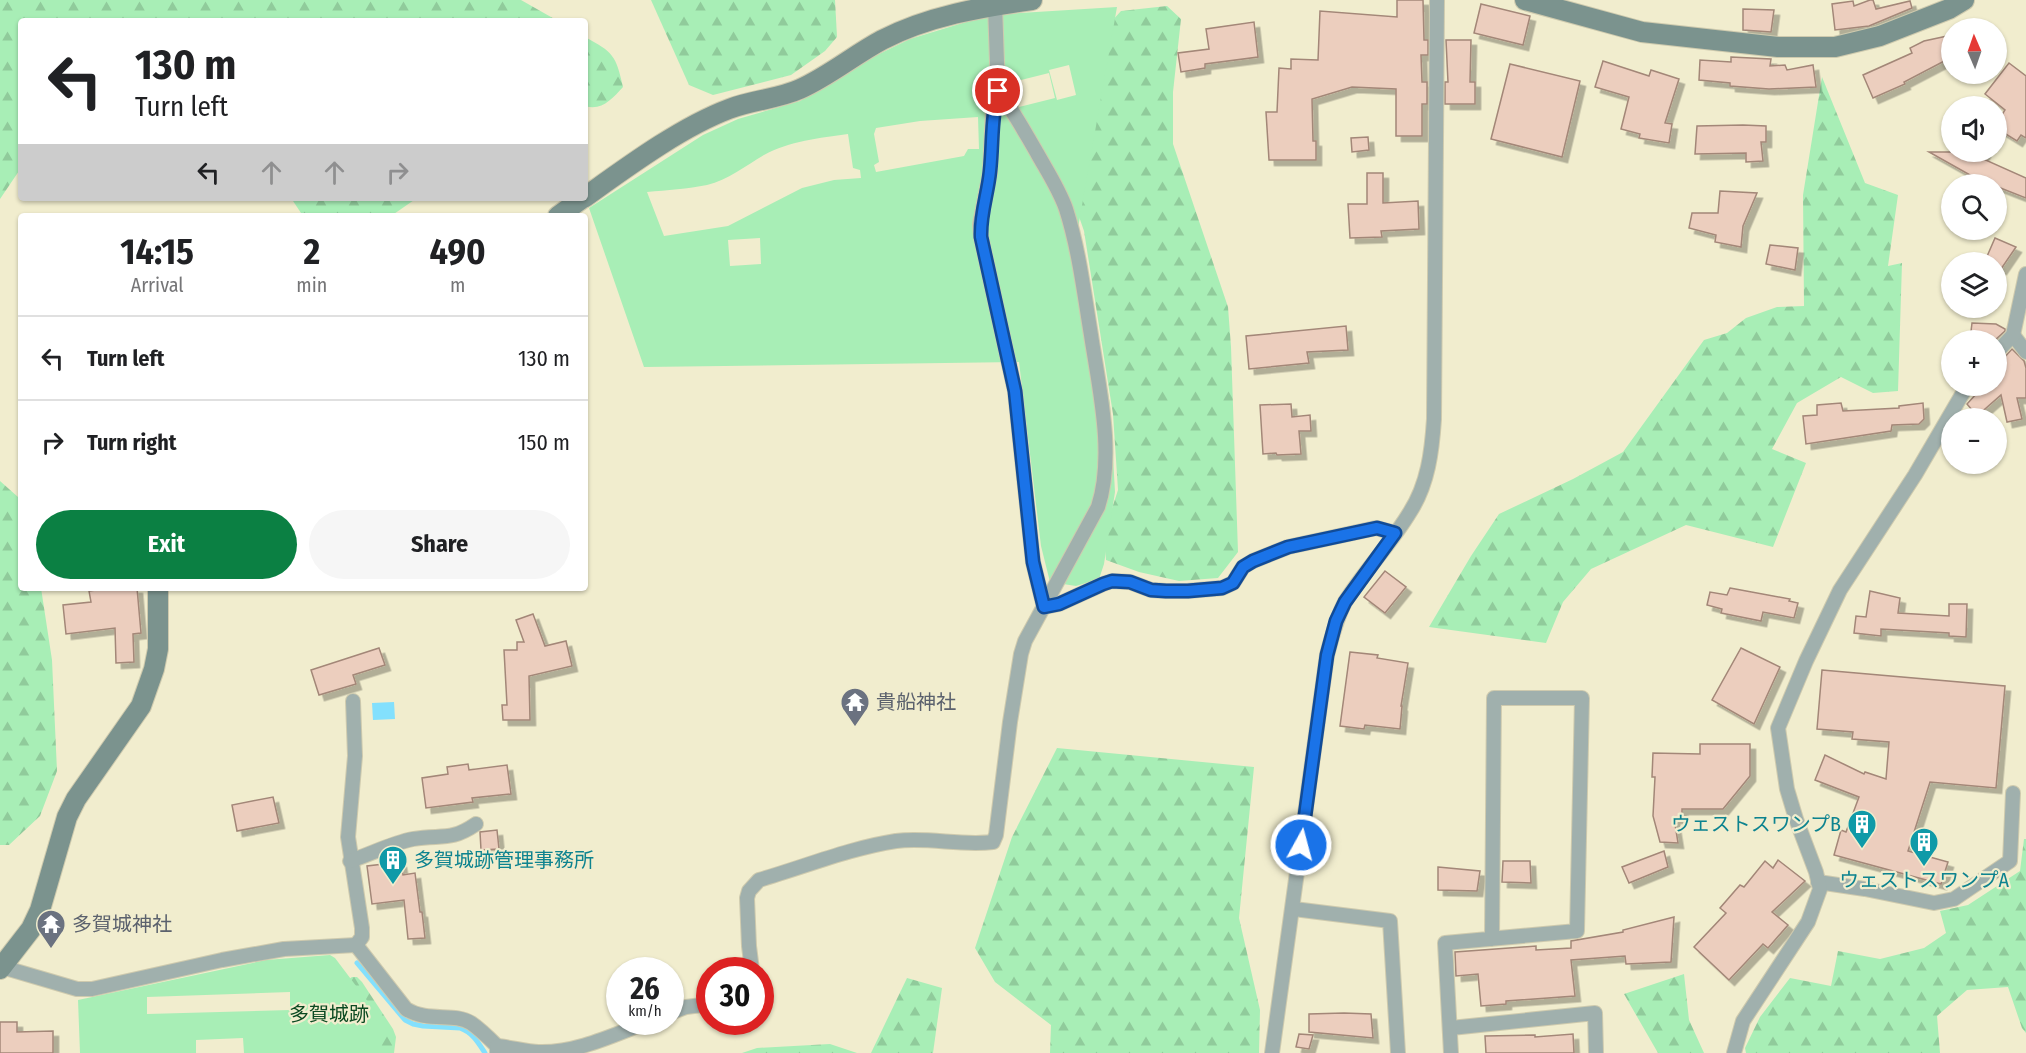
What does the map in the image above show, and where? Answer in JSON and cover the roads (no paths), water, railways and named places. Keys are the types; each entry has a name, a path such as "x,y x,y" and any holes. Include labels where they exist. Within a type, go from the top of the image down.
{"street":[{"path":"588,194 702,120 731,108 798,90 884,39 952,14 1032,0"},
{"path":"1272,1053 1327,655 1333,632 1345,602 1411,512 1427,475 1432,448 1437,0"},
{"path":"1525,0 1642,32 1711,41 1789,47 1835,47 1880,36 1949,9 1964,0"},
{"path":"995,5 998,91 993,108 990,173 980,224 981,237 1015,391 1033,562 1044,607"},
{"path":"750,957 747,898 749,891 759,880 898,841 993,842 996,835 1021,654 1029,633 1098,507 1104,489 1106,466 1101,405 1086,307 1065,208 1009,105 998,91"},
{"path":"562,213 579,201"},
{"path":"2007,341 2013,335 2026,274"},
{"path":"2013,335 2026,352"},
{"path":"1734,1053 1743,1021 1808,922 1820,889 1787,789 1778,728 1806,661 1840,590 1915,475 1961,396"},
{"path":"1044,607 1059,604 1112,581 1130,582 1151,590 1166,591 1222,588 1233,583 1243,567 1288,547 1377,528 1395,533"},
{"path":"158,591 158,649 154,669 141,706 76,799 67,817 40,910 31,929 1,968 76,989 92,989 222,960 284,949 356,945 362,937 362,928 347,831 355,756 354,701"},
{"path":"1451,1053 1445,943 1492,939 1577,931 1582,698 1494,698 1492,939"},
{"path":"1818,882 1934,903 1954,899 2010,861 2013,793"},
{"path":"350,861 413,839 455,836 476,825"},
{"path":"1293,909 1389,921 1398,1053"},
{"path":"356,945 406,1010 427,1018 461,1019 471,1023 497,1049 517,1047 538,1052 567,1050 610,1035"},
{"path":"1451,1028 1595,1013 1596,1053"}],"water":[{"path":"394,702 395,719 373,720 372,703"}],"waterway":[{"path":"357,963 405,1020 423,1026 465,1030 472,1035 485,1053"}],"place":[{"name":"貴船神社","path":"855,728"},
{"name":"ウェストスワンプB","path":"1862,850"},
{"name":"ウェストスワンプA","path":"1924,868"},
{"name":"多賀城跡管理事務所","path":"393,886"},
{"name":"多賀城神社","path":"51,950"}],"park label":[{"name":"多賀城跡","path":"329,1014"}]}
